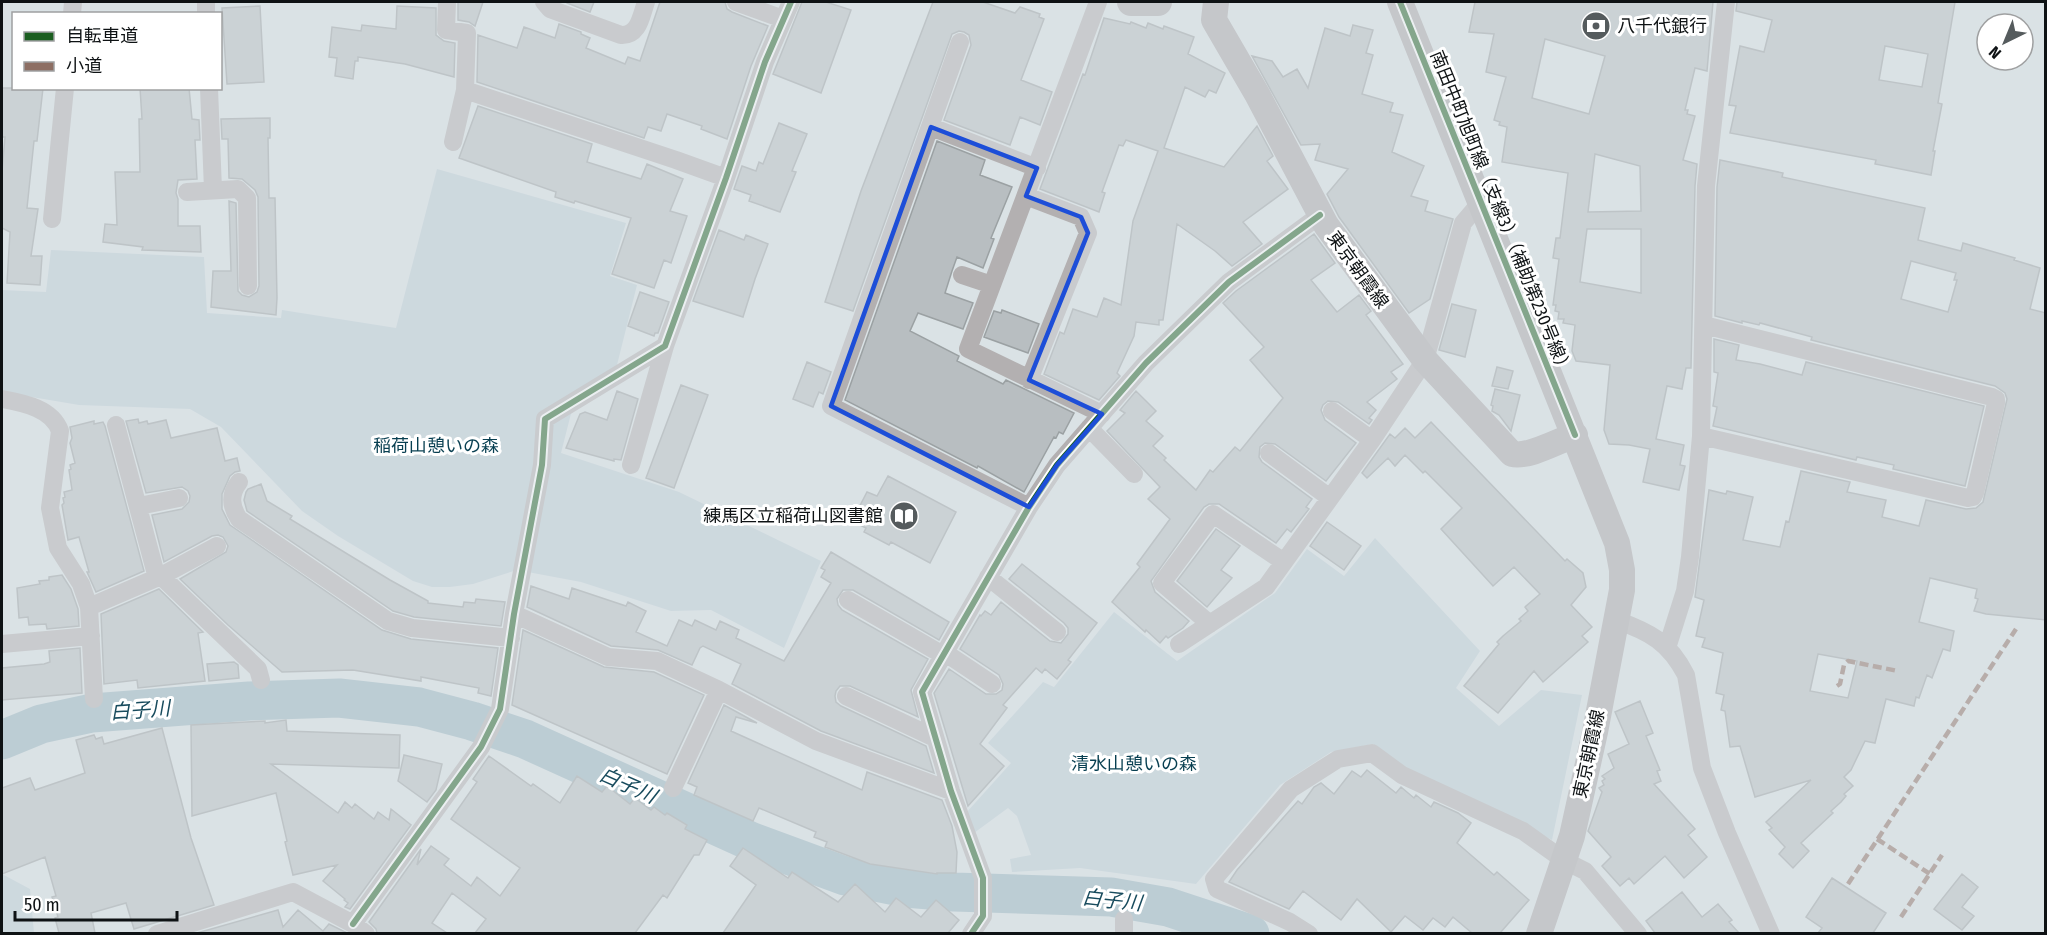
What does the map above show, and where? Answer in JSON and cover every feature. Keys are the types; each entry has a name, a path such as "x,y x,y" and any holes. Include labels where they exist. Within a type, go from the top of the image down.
{"main road":[{"path":"1131,2 1158,2"},
{"name":"東京朝霞線","path":"1216,2 1214,20 1262,104 1320,215 1368,285 1425,360 1512,454 1519,456 1575,435"},
{"name":"南田中町旭町線（支線3）（補助第230号線）","path":"1400,2 1479,203 1575,435 1617,543 1622,570"},
{"name":"東京朝霞線","path":"1539,933 1565,861 1595,732 1622,590 1622,570"}],"street":[{"path":"447,2 446,30 467,33 465,90 453,142"},
{"path":"544,2 550,9 629,36 635,31 646,2"},
{"path":"736,2 783,20"},
{"path":"631,465 665,346 726,178 757,83 791,2"},
{"path":"1098,2 968,349 1102,414"},
{"path":"1667,648 1685,591 1701,436 1706,186 1726,2"},
{"path":"960,42 831,406 1029,507"},
{"path":"52,219 65,90"},
{"path":"209,90 213,190"},
{"path":"465,90 726,178"},
{"path":"931,127 1036,168"},
{"path":"187,192 238,189 247,198 248,286"},
{"path":"1026,196 1081,217 1088,233 1029,380"},
{"path":"1179,644 1266,587 1372,440 1425,360 1463,223 1479,203"},
{"path":"971,933 983,916 983,882 951,791 922,692 1029,507 1057,465 1146,363 1229,282 1320,215"},
{"path":"962,275 992,285"},
{"path":"1701,436 1968,498 1973,497 1975,493 1996,403 1996,399 1992,397 1704,325"},
{"path":"157,933 293,892 359,929 483,744 498,714 542,465 545,419 665,346"},
{"path":"2,399 32,405 56,421 60,431 50,508 58,548 81,584 89,607 94,699"},
{"path":"1332,411 1372,440"},
{"path":"116,425 159,577 258,669 261,680"},
{"path":"1089,429 1134,474"},
{"path":"1269,453 1330,498"},
{"path":"238,482 232,497 233,510 239,519 388,621 412,628 511,638"},
{"path":"139,506 179,498"},
{"path":"1210,624 1162,583 1213,514 1284,562"},
{"path":"89,607 159,577 217,546"},
{"path":"988,577 1057,632"},
{"path":"848,600 992,684"},
{"path":"514,614 608,657 657,661 816,741 951,791"},
{"path":"1616,620 1644,630 1667,648 1680,663 1686,675 1702,768 1726,833 1770,933"},
{"path":"2,644 91,636"},
{"path":"673,788 718,690"},
{"path":"846,696 935,738"},
{"path":"1309,933 1217,889 1214,879 1291,789 1338,759 1372,753 1402,775 1523,831 1565,861 1584,871 1638,933"}],"highlighted area":[{"path":"931,127 1037,168 1026,196 1081,217 1088,233 1029,380 1102,414 1057,465 1029,507 831,406"}],"green space":[{"name":"稲荷山憩いの森","path":"437,169 626,223 610,276 637,285 616,369 577,390 561,453 679,492 821,561 784,648 711,610 671,611 581,582 517,570 473,584 450,587 432,587 413,581 338,536 302,511 221,427 190,409 79,405 2,392 2,290 46,292 51,250 204,257 207,313 281,318 282,310 396,328"},
{"name":"清水山憩いの森","path":"1375,538 1480,651 1456,688 1499,726 1541,690 1582,695 1552,840 1485,805 1404,768 1373,744 1331,752 1280,785 1196,884 1080,868 1012,872 1010,859 1031,855 1017,816 1008,808 974,833 966,813 1011,763 988,743 1043,682 1054,687 1114,612 1177,661 1275,593 1307,549 1344,576"},
{"path":"2,874 30,889 34,933 2,933"}],"building":[{"path":"458,2 483,2 475,26 458,20"},
{"path":"567,2 594,2 590,12"},
{"path":"660,2 725,2 727,9 732,12 768,26 751,66 727,139 701,129 702,126 667,114 661,131 648,127 644,138 477,82 478,35 517,48 524,27 555,38 559,24 590,38 586,48 625,64 628,57 640,61"},
{"path":"802,2 826,2 851,10 821,93 773,74"},
{"path":"933,2 983,2 1015,13 1020,7 1040,14 1039,17 1044,19 1021,80 1052,92 1040,125 1020,117 1010,145 944,120 971,45 969,35 964,32 959,31 952,34 853,311 825,302 861,191"},
{"path":"1475,2 1713,2 1707,71 1695,68 1685,110 1688,110 1687,114 1695,116 1683,160 1697,164 1691,368 1686,368 1682,389 1667,386 1656,439 1684,445 1680,465 1685,466 1679,490 1643,482 1650,449 1609,444 1604,430 1610,365 1576,361 1572,351 1575,325 1563,323 1564,319 1558,319 1559,312 1555,311 1556,305 1553,305 1559,259 1553,258 1556,238 1560,238 1568,173 1502,162 1507,127 1499,125 1500,122 1494,120 1506,77 1486,72 1494,34 1469,32","holes":["1545,39 1605,56 1589,114 1532,98","1595,154 1640,166 1641,211 1588,212","1587,229 1641,229 1641,293 1580,282"]},
{"path":"1737,2 1955,2 1938,103 1942,104 1931,175 1875,164 1876,160 1730,133 1736,106 1729,105 1740,46 1764,52 1772,20 1736,11","holes":["1885,46 1928,54 1922,87 1879,80"]},
{"path":"260,6 264,82 227,84 222,8"},
{"path":"397,6 436,8 436,35 444,41 455,43 454,77 405,64 358,57 358,61 355,61 353,79 335,76 337,58 329,57 332,27 361,31 362,25 396,29"},
{"path":"1104,18 1130,24 1131,22 1146,28 1148,23 1163,29 1164,26 1194,37 1188,54 1225,73 1216,93 1209,90 1205,97 1185,87 1164,148 1224,167 1257,126 1273,156 1267,161 1288,189 1243,222 1262,244 1232,266 1177,224 1163,320 1159,320 1159,325 1136,322 1134,336 1117,373 1120,376 1099,400 1044,374 1060,332 1064,334 1073,309 1097,317 1104,298 1121,305 1133,221 1158,151 1126,140 1123,146 1119,145 1102,192 1105,193 1099,212 1040,189 1083,74 1085,75"},
{"path":"1353,25 1373,30 1366,53 1373,55 1362,94 1393,103 1390,112 1403,115 1392,152 1424,166 1411,196 1428,201 1425,211 1453,219 1430,299 1409,313 1339,217 1327,194 1348,169 1315,160 1320,144 1301,145 1252,56 1272,61 1283,77 1297,69 1308,88 1325,28 1350,36"},
{"path":"2,88 43,90 37,141 34,141 27,208 38,209 31,256 42,256 40,285 7,283 10,232 2,228 2,171 5,137 2,137"},
{"path":"140,90 189,90 192,119 199,120 200,140 195,140 197,179 178,180 176,193 178,226 200,226 201,252 142,250 143,247 103,242 105,224 117,225 115,172 140,172 139,119 142,119"},
{"path":"478,106 592,144 587,162 641,179 647,164 683,179 670,211 687,216 671,263 664,260 654,288 612,274 631,218 555,197 556,192 459,158"},
{"path":"270,118 269,198 275,198 276,315 211,307 213,271 231,271 229,201 236,203 238,291 249,297 257,292 259,286 258,197 255,190 242,179 229,178 228,139 222,139 221,119"},
{"path":"779,123 807,134 792,171 796,172 780,212 749,201 751,195 734,189 742,166 756,171 759,162 763,164"},
{"path":"937,141 985,160 980,175 1012,187 991,238 994,239 983,268 957,257 952,271 945,293 973,303 963,329 918,313 910,331 959,356 957,361 1003,384 1006,380 1074,413 1063,434 1059,432 1056,438 1054,437 1024,492 978,466 977,468 845,400"},
{"path":"1720,160 1783,173 1782,177 1925,208 1918,240 1961,251 1963,243 2040,268 2030,309 2046,313 2046,620 1974,611 1978,599 1975,598 1977,589 1930,578 1919,622 1954,631 1950,651 1943,649 1932,678 1927,675 1914,706 1886,699 1875,743 1865,741 1851,770 1844,777 1853,786 1831,811 1833,813 1801,843 1809,851 1793,868 1779,854 1785,847 1769,830 1772,828 1766,822 1811,780 1755,797 1740,746 1730,747 1725,711 1721,710 1724,695 1716,693 1723,653 1702,647 1705,638 1696,636 1704,600 1695,597 1709,490 1726,494 1727,491 1753,497 1743,540 1780,547 1786,521 1789,522 1801,471 1850,482 1847,492 1886,500 1882,517 1919,526 1926,500 1966,509 1976,508 1983,502 2007,399 2005,393 1995,386 1811,340 1812,337 1760,323 1759,325 1742,321 1742,323 1715,316 1717,187","holes":["1911,261 1956,273 1954,280 1957,280 1948,312 1901,299","1818,654 1857,661 1848,698 1810,691"]},
{"path":"719,230 744,240 746,235 768,244 743,317 693,301"},
{"path":"1314,234 1335,263 1311,280 1337,312 1359,295 1371,311 1366,315 1403,364 1391,372 1397,379 1367,402 1376,410 1369,418 1372,420 1369,424 1338,402 1328,401 1323,405 1321,410 1325,420 1356,443 1326,481 1275,444 1265,443 1260,447 1259,457 1262,462 1312,499 1306,507 1309,509 1291,532 1287,529 1276,543 1219,504 1209,504 1204,507 1151,581 1155,592 1189,621 1168,638 1166,636 1160,643 1112,602 1140,567 1137,564 1170,519 1148,499 1160,487 1107,431 1125,413 1120,410 1136,391 1156,411 1146,421 1163,436 1153,446 1166,458 1164,460 1196,490 1210,470 1213,472 1235,447 1240,451 1283,398 1250,360 1264,347 1223,303"},
{"path":"640,292 669,302 658,333 654,336 628,326"},
{"path":"1452,304 1476,310 1465,357 1439,350"},
{"path":"1002,310 1039,324 1028,353 984,337 994,311 1001,313"},
{"path":"1714,339 1739,345 1736,360 1802,375 1806,362 1984,406 1965,486 1893,469 1894,465 1857,457 1856,460 1713,426 1717,407 1713,406 1718,373 1714,372"},
{"path":"807,362 831,372 823,394 819,392 813,407 793,399"},
{"path":"1497,367 1513,371 1508,389 1492,386"},
{"path":"681,385 708,395 674,488 646,478"},
{"path":"1495,389 1520,395 1511,431 1499,415 1492,411 1493,406 1491,405"},
{"path":"617,391 638,399 621,460 614,459 614,461 566,448 580,414 585,412 607,420"},
{"path":"138,419 139,423 147,421 148,424 166,420 171,438 217,428 225,461 237,458 240,471 230,476 222,494 222,509 230,525 382,630 411,639 498,648 491,696 478,693 479,688 421,677 421,681 353,670 282,672 180,579 226,552 228,546 223,537 212,536 164,562 152,515 182,509 189,502 190,496 188,491 182,487 146,493 126,421"},
{"path":"94,421 94,424 103,422 105,426 144,571 96,592 87,572 89,572 79,537 68,540 62,505 64,492 72,490 69,470 70,465 75,463 70,443 72,438 70,427"},
{"path":"1431,422 1565,561 1567,559 1583,573 1586,587 1571,605 1592,627 1582,636 1588,642 1543,682 1534,671 1498,713 1464,686 1499,644 1497,642 1521,621 1519,619 1528,611 1525,607 1540,594 1514,567 1493,586 1441,529 1462,508 1425,471 1423,473 1405,455 1395,466 1388,458 1367,478 1362,473 1390,434 1395,438 1405,428 1415,438"},
{"name":"練馬区立稲荷山図書館","path":"888,476 956,512 930,563 891,542 889,545 864,532 866,528 852,521 867,492 877,496"},
{"path":"261,484 267,501 292,516 290,519 428,603 463,607 464,602 475,603 476,599 505,602 501,626 414,617 393,611 247,511 244,500 246,492"},
{"path":"1327,522 1361,546 1344,570 1310,546"},
{"path":"1216,529 1240,546 1221,570 1232,578 1207,607 1177,581"},
{"path":"831,552 949,622 939,640 853,590 843,590 837,599 842,610 928,659 911,690 918,717 850,686 840,686 836,691 836,702 926,746 934,773 821,731 732,684 741,664 703,646 692,665 658,650 611,646 527,607 531,586 569,599 572,588 626,606 628,602 646,611 636,632 667,646 679,620 692,626 695,620 716,630 720,621 739,630 736,638 784,661 831,583 821,577 825,570 821,568"},
{"path":"1022,564 1097,623 1068,660 1071,662 1057,679 1045,669 1042,673 1036,668 1003,705 1007,708 980,744 1004,766 968,806 934,693 949,669 986,694 996,694 1002,690 1003,684 999,675 960,649 980,615 985,611 991,615 1001,602 1050,641 1061,643 1068,634 1068,628 1064,623 1009,579"},
{"path":"62,575 71,589 78,609 79,626 47,629 46,624 29,625 28,617 19,618 17,588 40,584 39,581"},
{"path":"159,589 203,632 198,633 205,681 138,688 137,680 104,684 101,614"},
{"path":"523,630 604,667 654,672 704,695 667,774 512,705"},
{"path":"80,648 82,693 2,700 2,668 44,664 50,662 49,651"},
{"path":"234,662 238,665 239,678 209,681 207,664"},
{"path":"1640,701 1653,733 1646,736 1660,770 1657,771 1661,781 1654,784 1695,829 1688,835 1707,857 1684,878 1665,856 1634,884 1629,878 1620,886 1602,866 1611,857 1588,831 1602,792 1599,788 1604,785 1602,781 1605,779 1602,776 1614,768 1608,754 1629,744 1615,712"},
{"path":"724,705 757,723 736,717 731,731 862,790 867,772 942,800 952,826 957,852 956,873 937,874 870,864 825,847 827,842 814,837 816,832 759,808 753,821 694,795 697,787 688,783"},
{"path":"286,720 287,731 400,735 399,768 271,764 338,813 345,802 352,808 355,804 374,819 378,812 389,820 391,809 411,825 350,909 345,907 348,903 345,899 323,881 337,865 293,875 276,793 192,816 191,725 265,721 265,723"},
{"path":"162,728 191,838 214,905 134,929 126,903 91,913 95,933 59,933 55,918 58,917 52,897 56,896 45,857 2,874 2,788 30,778 35,790 85,773 76,740 94,735 96,739 102,737 104,744"},
{"path":"404,755 442,764 436,790 427,802 398,781"},
{"path":"489,756 531,786 533,784 560,803 577,776 602,792 607,786 630,804 635,798 651,810 654,807 665,815 667,813 687,825 685,829 707,840 699,855 694,855 667,898 663,895 635,933 475,933 486,919 452,893 432,923 447,933 377,933 369,922 421,849 417,865 431,846 449,859 444,865 471,886 477,877 500,896 520,868 451,819 477,782 473,779"},
{"path":"1367,770 1396,793 1401,787 1414,798 1416,795 1431,807 1434,802 1458,813 1471,823 1457,843 1494,875 1497,872 1529,900 1500,933 1472,933 1453,917 1445,927 1433,918 1423,930 1405,916 1391,932 1357,899 1341,920 1303,891 1289,909 1229,882 1298,801 1302,804 1314,787 1321,783 1334,794 1352,771 1361,777"},
{"path":"743,848 788,878 792,872 838,902 855,884 885,912 896,898 921,917 936,900 959,920 948,933 723,933 756,885 730,866"},
{"path":"1962,874 1978,887 1962,907 1974,916 1962,930 1934,909"},
{"path":"1832,878 1886,913 1873,933 1818,933 1822,928 1806,917"},
{"path":"1682,892 1702,917 1718,904 1732,920 1729,922 1739,933 1655,933 1646,921"},
{"path":"278,910 283,927 298,910 323,931 329,924 347,933 197,933"}],"waterway":[{"name":"白子川","path":"2,740 41,724 92,713 249,701 339,698 419,707 472,721 525,739 750,841 845,876 905,888 954,892 1111,897 1168,907 1250,934"}],"marked path":[{"path":"1848,884 2016,629"},
{"path":"1837,686 1840,684 1844,665 1848,661 1898,671"},
{"path":"1877,839 1930,874"},
{"path":"1901,917 1942,855"}],"cycle path":[{"path":"353,924 481,747 500,709 514,614 542,465 545,419 665,346 765,62 791,2"},
{"path":"1400,2 1575,435"},
{"path":"971,934 983,916 983,878 951,791 922,692 1029,507 1057,465 1146,363 1229,282 1320,215"}],"place":[{"name":"八千代銀行","path":"1596,26"},
{"name":"練馬区立稲荷山図書館","path":"904,516"}]}
